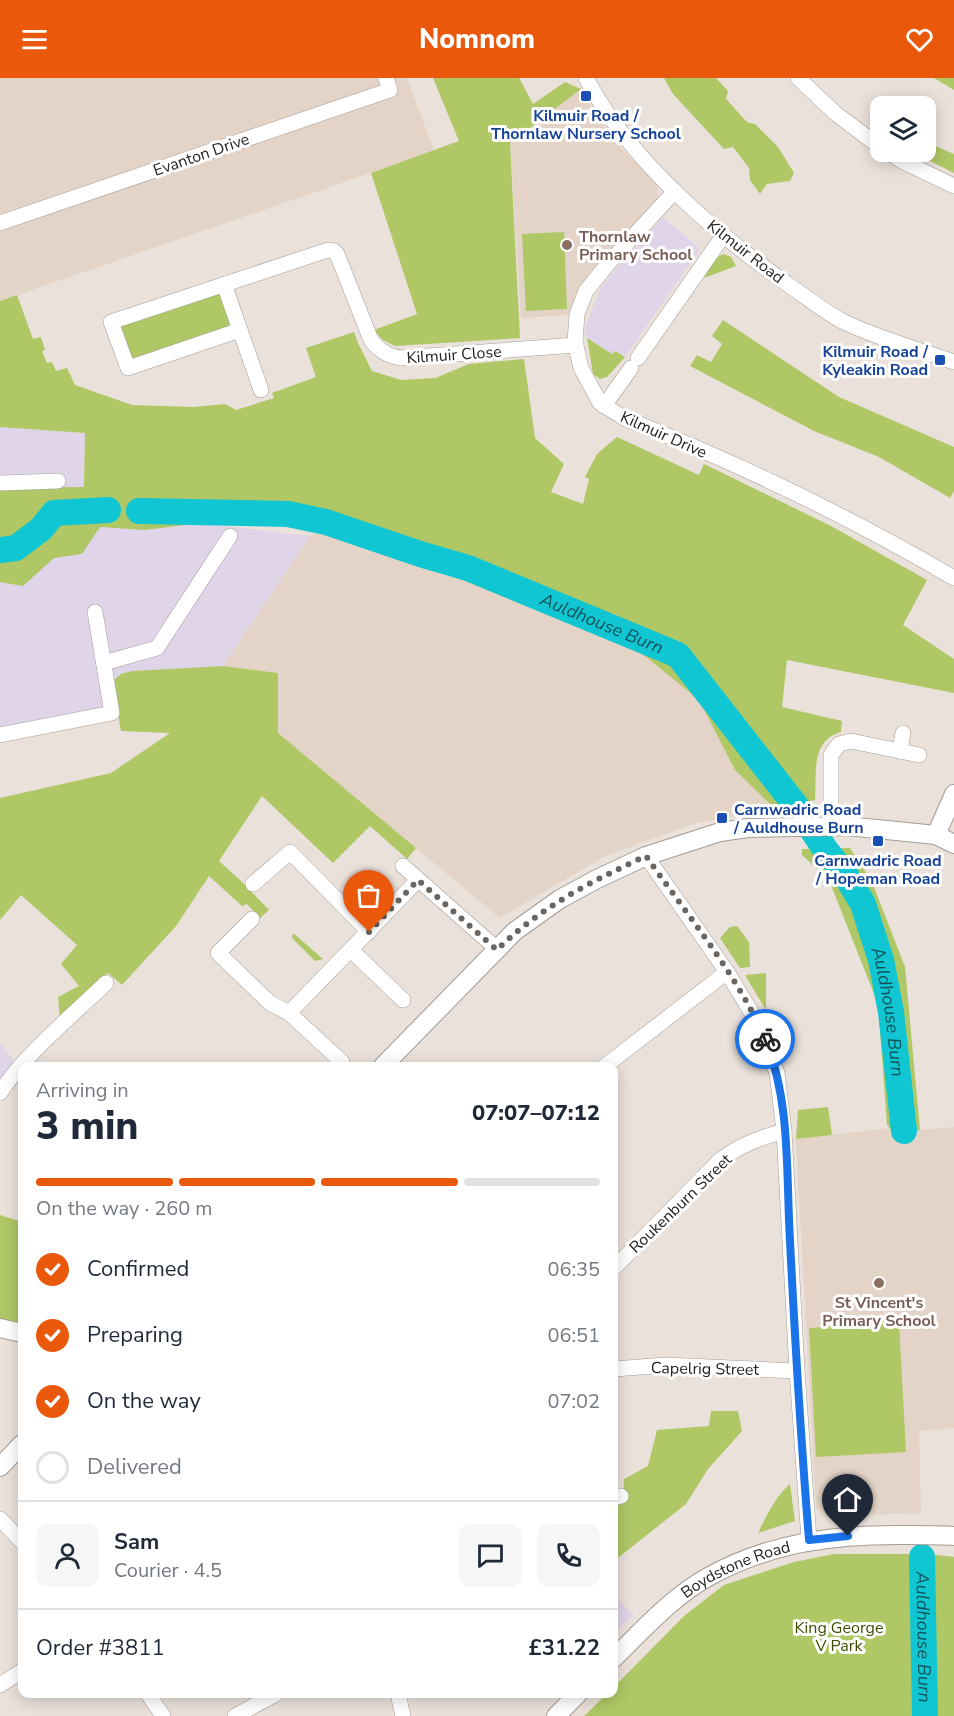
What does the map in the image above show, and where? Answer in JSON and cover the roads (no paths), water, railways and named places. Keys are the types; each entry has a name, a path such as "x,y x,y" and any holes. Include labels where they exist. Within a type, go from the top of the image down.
{"street":[{"name":"Evanton Drive","path":"0,223 390,90 386,78"},
{"name":"Kilmuir Road","path":"586,78 628,141 675,191 723,236 759,265 842,321 954,362"},
{"path":"798,78 835,113 870,139"},
{"path":"904,162 954,186"},
{"name":"Kilmuir Drive","path":"675,191 586,291 577,314 576,345 580,368 600,403 624,418 797,493 898,545 954,578"},
{"path":"604,406 723,236"},
{"name":"Kilmuir Close","path":"240,330 128,368 111,322 328,250 337,254 371,340 378,349 391,357 576,345"},
{"path":"224,285 261,390"},
{"path":"0,483 58,481"},
{"path":"104,663 157,648 230,536"},
{"path":"0,735 112,713 95,612"},
{"path":"900,751 903,733"},
{"path":"839,826 831,755 838,744 851,741 919,755"},
{"path":"936,835 954,794"},
{"path":"386,1062 515,931 560,899 646,856 720,832 748,828 839,826 936,835 954,844"},
{"path":"253,884 290,852 369,932"},
{"path":"646,856 727,972 756,1020 777,1073 784,1131 809,1540"},
{"path":"403,866 497,950"},
{"path":"289,1012 418,880"},
{"path":"252,919 219,954 270,1003 289,1012 342,1062"},
{"path":"351,951 403,1000"},
{"path":"611,1062 727,972"},
{"path":"33,1062 106,983"},
{"name":"Roukenburn Street","path":"618,1264 720,1161 736,1148 753,1140 784,1131"},
{"path":"0,1328 18,1331"},
{"name":"Capelrig Street","path":"618,1368 666,1365 797,1371"},
{"path":"0,1467 18,1448"},
{"path":"0,1519 18,1538"},
{"name":"Boydstone Road","path":"618,1654 672,1603 707,1577 758,1555 809,1540 867,1534 954,1536"},
{"path":"0,1685 18,1674"},
{"path":"151,1698 163,1716"},
{"path":"235,1716 269,1698"},
{"path":"399,1698 403,1716"},
{"path":"556,1716 574,1698"}],"waterway":[{"name":"Auldhouse Burn","path":"0,550 16,548 41,529 54,513 108,510"},
{"name":"Auldhouse Burn","path":"139,511 288,514 326,522 468,568 678,655 796,806 845,874 863,904 881,960 891,1012 904,1131"},
{"name":"Auldhouse Burn","path":"922,1557 925,1716"}],"place":[{"name":"Kilmuir Road / Thornlaw Nursery School","path":"586,96"},
{"name":"Thornlaw Primary School","path":"567,245"},
{"name":"Kilmuir Road / Kyleakin Road","path":"940,360"},
{"name":"Carnwadric Road / Auldhouse Burn","path":"722,818"},
{"name":"Carnwadric Road / Hopeman Road","path":"878,841"},
{"name":"St Vincent's Primary School","path":"879,1283"}],"park label":[{"name":"King George V Park","path":"839,1636"}]}
